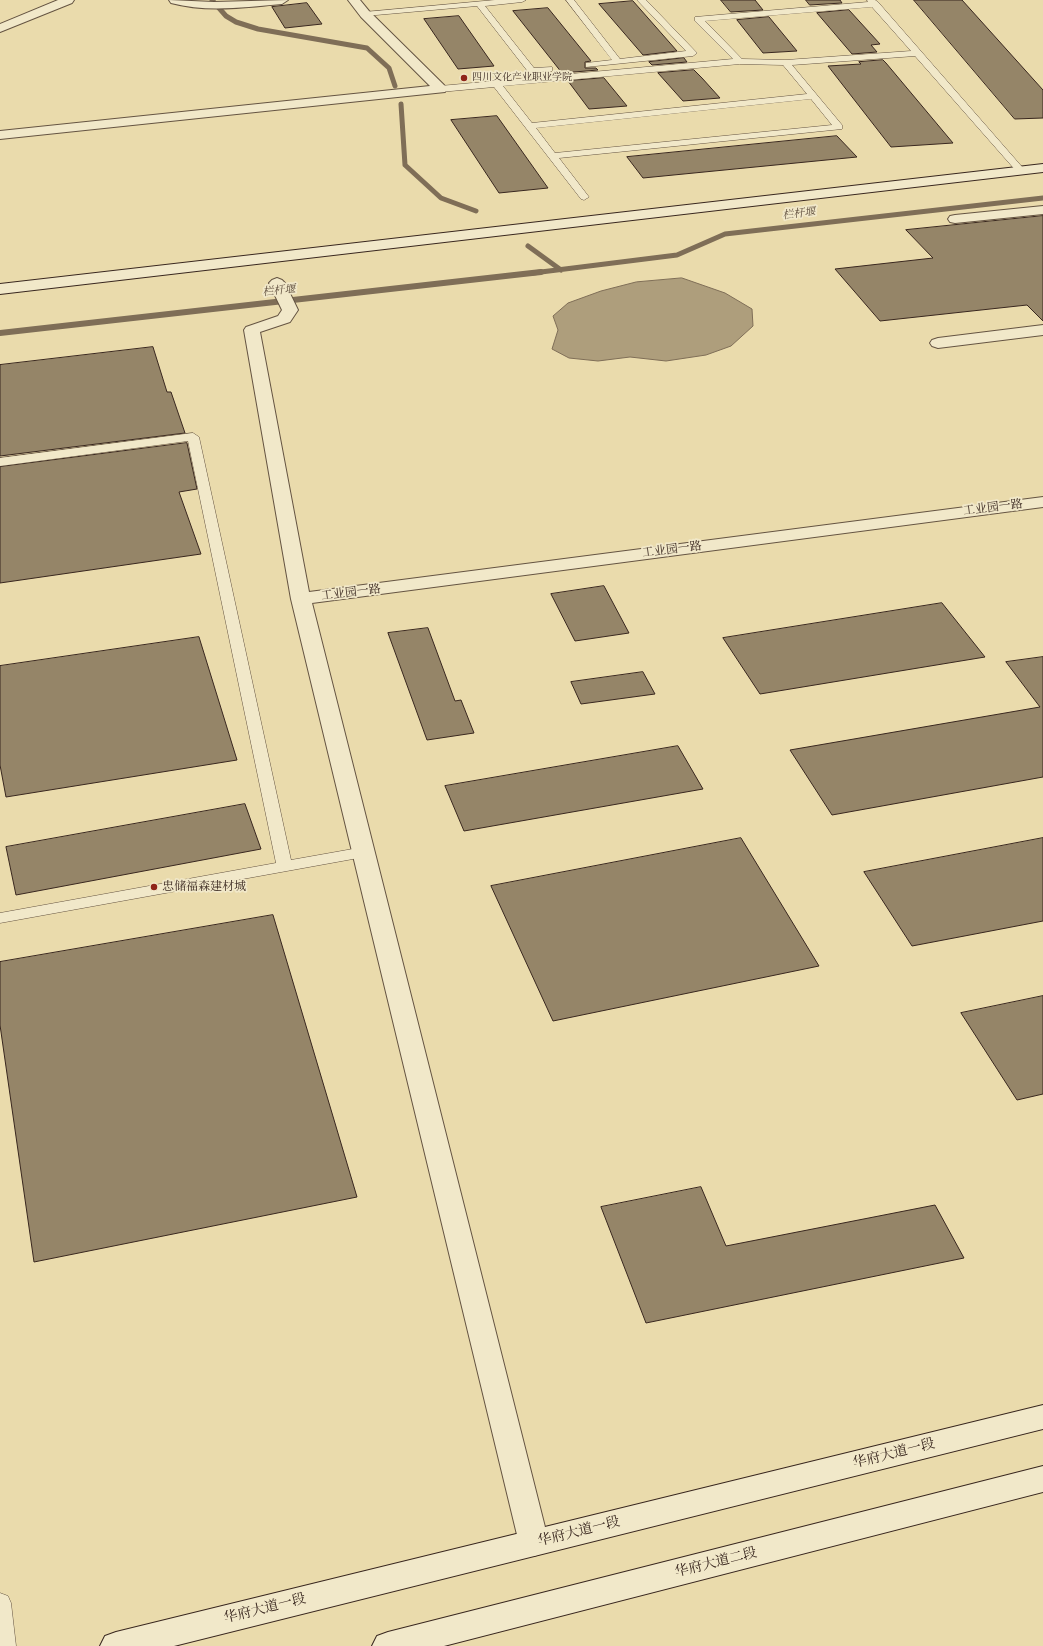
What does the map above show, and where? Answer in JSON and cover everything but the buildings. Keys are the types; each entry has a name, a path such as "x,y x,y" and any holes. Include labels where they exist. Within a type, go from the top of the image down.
{"street":[{"path":"0,28 68,0"},
{"path":"175,0 190,5 207,6 282,0"},
{"path":"354,0 365,14 440,89"},
{"path":"0,135 440,89"},
{"path":"0,289 1043,168"},
{"path":"955,219 1043,210"},
{"path":"283,295 284,319 252,330 300,599 364,852 534,1543"},
{"path":"938,343 1043,330"},
{"name":"工业园一路","path":"300,599 1043,502"},
{"name":"华府大道一段","path":"116,1646 1043,1417"},
{"name":"华府大道二段","path":"388,1646 1043,1479"}],"lane":[{"path":"365,14 442,4 479,4 522,0"},
{"path":"570,0 618,62"},
{"path":"579,66 693,53 640,0"},
{"path":"792,0 801,11"},
{"path":"740,61 698,19 801,11 873,2 1020,170"},
{"path":"479,4 532,71 555,68"},
{"path":"440,89 740,61 786,63 918,53"},
{"path":"552,156 839,127 815,96 786,63"},
{"path":"496,83 584,197"},
{"path":"530,126 815,96"},
{"path":"0,462 193,437 285,867"},
{"path":"0,918 364,852"},
{"path":"0,1603 6,1646"}],"shaded area":[{"path":"682,278 725,293 752,309 753,326 731,346 706,355 666,361 630,357 598,361 569,358 552,349 558,330 553,316 568,303 601,291 636,282"}],"waterway":[{"name":"栏杆堰","path":"212,0 226,16 236,22 258,29 367,48 389,68 395,86"},
{"name":"栏杆堰","path":"401,104 405,165 441,198 476,211"},
{"name":"栏杆堰","path":"560,270 677,255 725,234 1043,198"},
{"name":"栏杆堰","path":"528,246 560,270"},
{"name":"栏杆堰","path":"541,272 560,270"},
{"name":"栏杆堰","path":"0,333 541,272"},
{"name":"栏杆堰","path":"533,273 541,272"}],"place":[{"name":"四川文化产业职业学院","path":"464,78"},
{"name":"忠储福森建材城","path":"154,887"}]}
